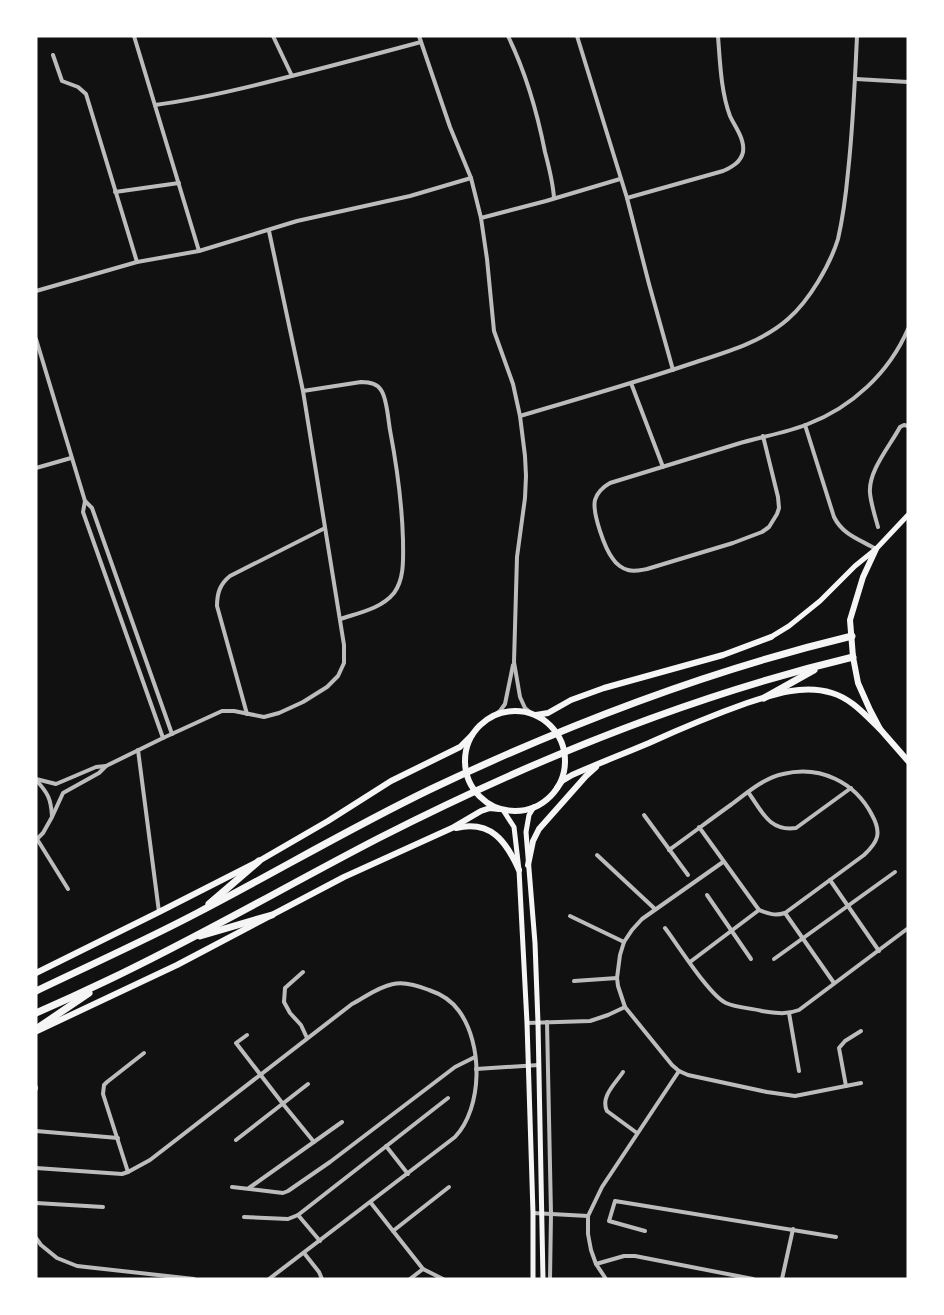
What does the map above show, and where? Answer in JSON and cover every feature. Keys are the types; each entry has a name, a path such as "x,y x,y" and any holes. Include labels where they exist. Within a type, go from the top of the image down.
{"highway":[{"path":"876,549 863,577 849,620 858,683 880,729"},
{"path":"36,991 198,913 430,789 594,717 752,663 852,636"},
{"path":"36,973 259,861 391,781 460,747 481,724 493,716 518,711 532,714 548,713 571,700 604,688 723,655 771,638"},
{"path":"36,1014 183,942 371,842 501,780 602,737 674,710 751,685 853,657"},
{"path":"764,698 827,663"},
{"path":"36,1030 177,964 365,867 452,828 485,809 513,811 534,807 543,802 562,781 572,775 698,720 764,698 792,691 813,689 844,698 859,708 908,761"},
{"path":"532,714 552,727 562,745 565,756 564,767 557,788"},
{"path":"472,735 465,759 470,784 478,795 501,809"},
{"path":"528,865 533,841 539,829 586,776 603,761"},
{"path":"452,828 462,826 478,828 496,836 507,846 519,870"},
{"path":"198,913 259,861"},
{"path":"183,942 272,915"},
{"path":"36,1030 107,981"}],"main road":[{"path":"771,638 820,601 855,566 876,549 908,515"},
{"path":"534,807 526,826 535,943 543,1279"},
{"path":"501,809 514,827 519,870 529,1066 533,1279"}],"street":[{"path":"134,36 199,251"},
{"path":"273,36 292,76"},
{"path":"419,36 450,127 471,178 481,218 494,331 513,384 525,456 525,498 517,557 514,662 505,704 493,716"},
{"path":"508,36 534,102 554,198"},
{"path":"577,36 627,198 673,370"},
{"path":"627,198 723,171 741,158 742,142 726,103 718,36"},
{"path":"520,416 673,370 735,348 767,334 788,320 798,309 816,286 837,241 841,226 851,144 857,36"},
{"path":"155,105 210,96 421,42"},
{"path":"53,55 62,81 78,87 87,94 137,262"},
{"path":"855,78 908,82"},
{"path":"36,291 137,262 199,251 297,221 410,196 471,178"},
{"path":"481,218 620,179"},
{"path":"115,192 179,183"},
{"path":"68,889 37,840 66,790 99,773 106,766 222,711 264,717 279,713 303,702 333,682 342,670 344,645 303,391 269,231"},
{"path":"763,436 779,508 769,527 741,541 634,572 626,570 613,560 595,518 595,497 601,490 610,483 763,436 805,425 836,410 852,399 887,366 908,329"},
{"path":"36,339 85,501 84,512 163,738"},
{"path":"303,391 361,382 377,385 382,390 398,469 403,557 400,582 394,593 384,602 340,619"},
{"path":"631,383 663,467"},
{"path":"805,425 838,525 843,531 876,549"},
{"path":"878,527 870,492 873,477 900,427 908,426"},
{"path":"36,468 71,458"},
{"path":"85,501 92,508 172,734"},
{"path":"247,714 217,606 219,591 223,582 230,576 325,528"},
{"path":"100,559 109,556"},
{"path":"514,662 520,697 525,708 532,714"},
{"path":"138,750 159,912"},
{"path":"36,779 57,784 96,766 106,766"},
{"path":"669,850 699,827 748,792 769,779 781,774 801,772 827,776 852,788 864,802 878,830 873,846 864,855 785,913 776,915 759,910 699,827"},
{"path":"36,779 51,802 52,817"},
{"path":"748,792 771,824 788,830 796,828 852,788"},
{"path":"644,815 688,875"},
{"path":"597,855 655,909"},
{"path":"723,862 655,909 632,930 624,942 618,962 618,986 625,1007 679,1071 700,1078 789,1095 814,1093 861,1083"},
{"path":"774,959 895,872"},
{"path":"830,880 879,951"},
{"path":"707,895 752,959"},
{"path":"690,962 759,910"},
{"path":"785,913 834,983"},
{"path":"570,916 624,942"},
{"path":"665,928 717,996 734,1005 777,1013 798,1010 907,929"},
{"path":"303,972 285,988 285,1002 307,1038"},
{"path":"574,981 617,978"},
{"path":"36,1168 115,1174 128,1172 150,1160 352,1004 394,983 422,987 436,992 459,1010 472,1039 476,1070 474,1101 462,1130 371,1203 269,1279"},
{"path":"527,1023 590,1021 625,1007"},
{"path":"789,1013 800,1071"},
{"path":"547,1022 550,1279"},
{"path":"846,1086 839,1048 844,1041 861,1031"},
{"path":"247,1035 236,1043 314,1142"},
{"path":"128,1172 103,1094 104,1085 144,1053"},
{"path":"232,1187 283,1193 288,1191 455,1067 475,1057"},
{"path":"476,1070 539,1065"},
{"path":"606,1279 596,1264 588,1234 588,1216 602,1187 679,1071"},
{"path":"623,1072 605,1098 605,1107 636,1133"},
{"path":"236,1140 308,1084"},
{"path":"243,1217 288,1219 298,1215 448,1098"},
{"path":"248,1189 342,1122"},
{"path":"36,1131 118,1138"},
{"path":"386,1146 408,1174"},
{"path":"393,1231 449,1187"},
{"path":"645,1231 609,1221 615,1201 836,1237"},
{"path":"36,1203 103,1207"},
{"path":"371,1203 423,1269 443,1279"},
{"path":"533,1213 588,1216"},
{"path":"298,1215 320,1241"},
{"path":"783,1279 793,1229"},
{"path":"36,1238 48,1252 77,1266 194,1279"},
{"path":"304,1253 320,1272 322,1279"},
{"path":"596,1264 624,1256 634,1256 753,1279"},
{"path":"410,1279 423,1269"}]}
